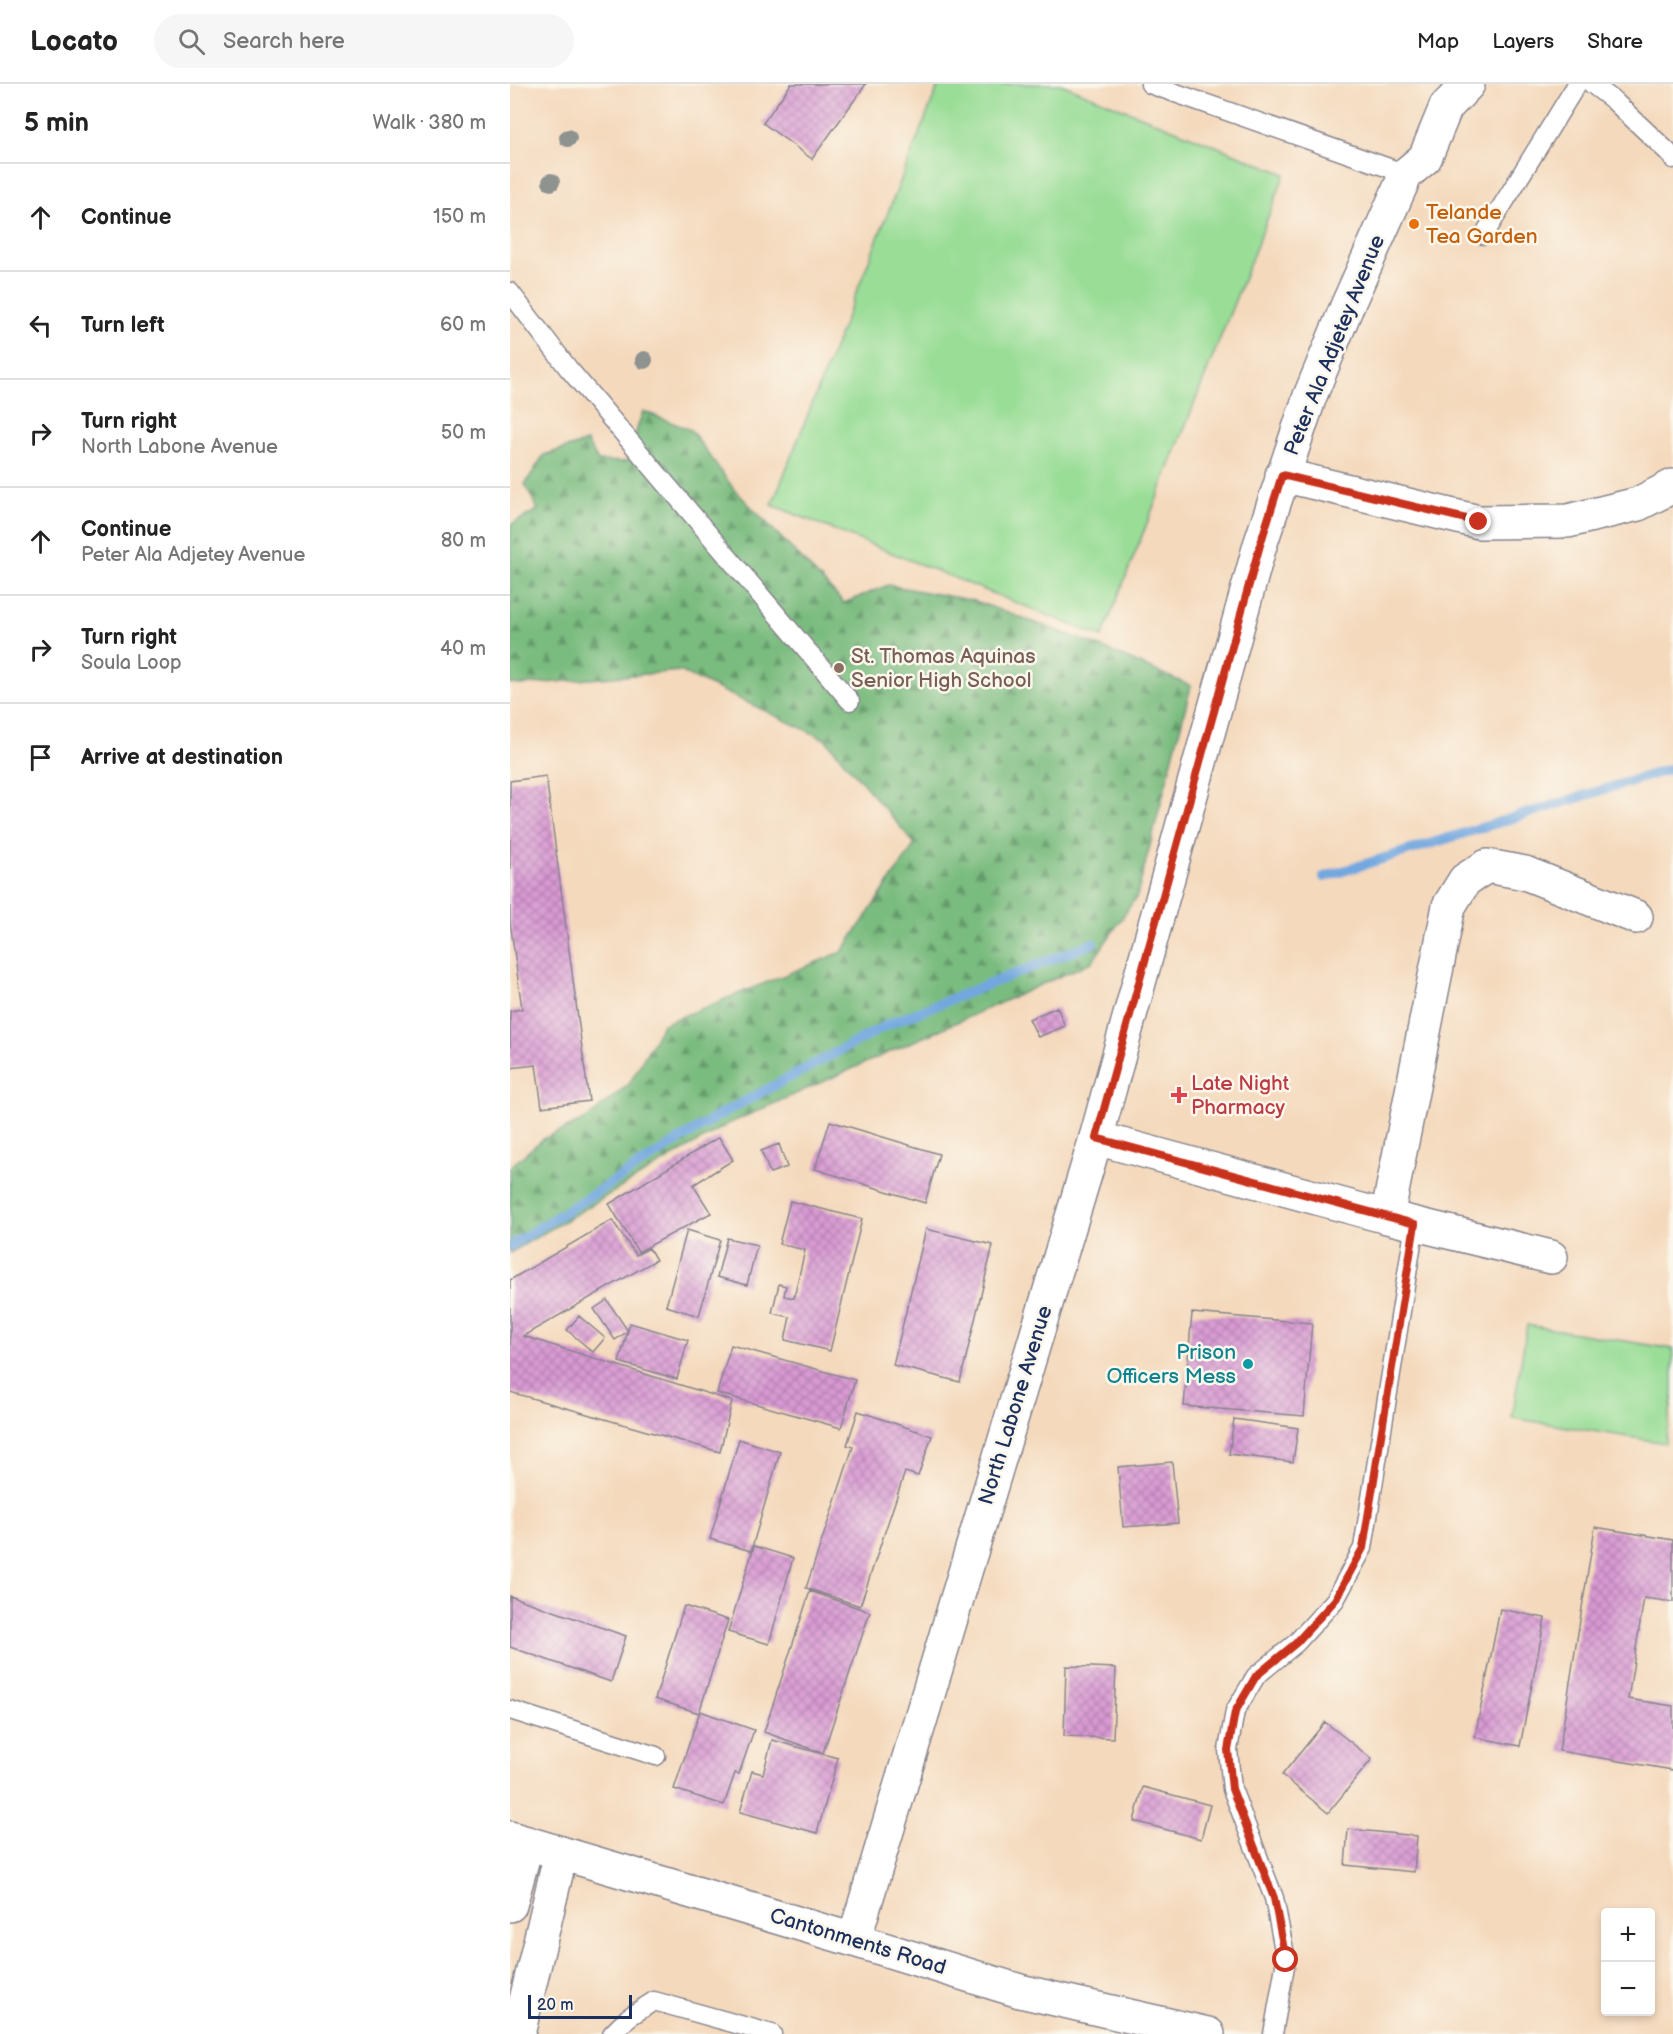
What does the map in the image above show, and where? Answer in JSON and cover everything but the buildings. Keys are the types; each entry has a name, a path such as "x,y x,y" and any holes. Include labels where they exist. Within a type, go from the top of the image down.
{"street":[{"name":"Peter Ala Adjetey Avenue","path":"1171,870 1260,545 1310,396 1406,174 1425,158 1446,107 1468,84"},
{"path":"1282,475 1479,522 1568,521 1638,504 1673,486"},
{"path":"1401,1220 1449,906 1465,880 1487,866 1525,873 1636,917"},
{"name":"North Labone Avenue","path":"854,1940 1096,1138 1171,870"},
{"path":"1096,1138 1401,1220 1551,1257"},
{"path":"510,1905 519,1841"},
{"name":"Cantonments Road","path":"519,1841 1020,1991 1208,2034"},
{"path":"518,2034 561,1853"}],"lane":[{"path":"1150,84 1406,174"},
{"path":"1484,235 1577,84"},
{"path":"1592,84 1629,115 1673,159"},
{"path":"510,292 568,368 850,701"},
{"path":"1273,2034 1286,1960 1274,1898 1232,1789 1228,1750 1235,1712 1256,1676 1296,1643 1335,1600 1363,1548 1401,1220"},
{"path":"510,1710 656,1756"},
{"path":"612,2034 629,2017 654,2001 772,2034"}],"green space":[{"path":"939,84 1061,84 1285,174 1102,637 772,505"},
{"path":"643,411 691,430 733,488 844,603 888,585 975,601 1091,643 1191,686 1137,896 1092,962 728,1124 510,1253 510,1167 543,1139 586,1119 629,1084 663,1024 842,952 915,844 825,739 680,671 522,685 510,684 510,525 538,510 525,484 544,455 587,442 598,461 626,462"},
{"path":"1527,1325 1673,1349 1673,1394 1665,1443 1512,1418"}],"waterway":[{"path":"1324,877 1673,768"},
{"path":"510,1246 721,1114 891,1023 1093,943"}],"place":[{"name":"Telande Tea Garden","path":"1414,224"},
{"name":"St. Thomas Aquinas Senior High School","path":"839,668"},
{"name":"Late Night Pharmacy","path":"1179,1095"},
{"name":"Prison Officers Mess","path":"1248,1364"}],"route":[{"path":"1286,1960 1274,1898 1232,1789 1228,1750 1235,1712 1256,1676 1296,1643 1335,1600 1363,1548 1415,1224 1096,1138 1260,545 1282,475 1479,522"}]}
